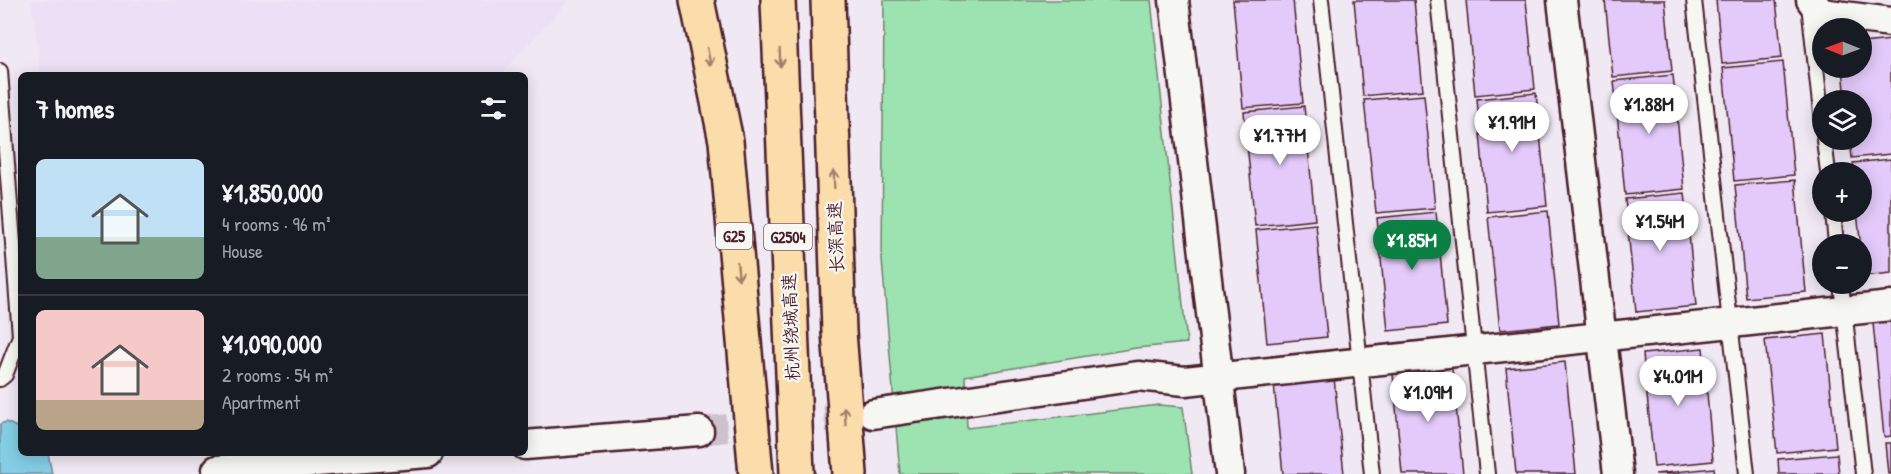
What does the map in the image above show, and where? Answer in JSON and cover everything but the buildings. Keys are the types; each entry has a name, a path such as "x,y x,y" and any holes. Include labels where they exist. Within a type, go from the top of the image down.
{"highway":[{"name":"G25","path":"698,0 726,141 756,474"},
{"name":"杭州绕城高速","path":"778,0 797,474"},
{"name":"长深高速","path":"828,0 839,332 850,474"}],"street":[{"path":"1174,0 1230,474"},
{"path":"1562,0 1618,474"},
{"path":"1810,0 1821,13 1891,22"},
{"path":"873,414 1138,376 1185,381 1729,323 1842,297 1891,306"},
{"path":"528,445 699,431"},
{"path":"217,470 391,456"}],"lane":[{"path":"1321,0 1372,474"},
{"path":"1437,0 1488,474"},
{"path":"1694,0 1747,474"},
{"path":"1810,0 1819,90"},
{"path":"0,70 18,309"},
{"path":"1842,297 1863,474"},
{"path":"0,380 5,375 18,341"}],"shaded area":[{"path":"31,0 569,0 505,72 41,72"}],"green space":[{"path":"884,0 1151,0 1187,343 1136,348 965,376 967,428 1159,405 1183,407 1192,474 900,474 882,260"}],"water":[{"path":"6,422 18,428 18,456 49,456 52,474 0,474 0,424"}],"tunnel":[{"path":"699,431 867,414"}]}
